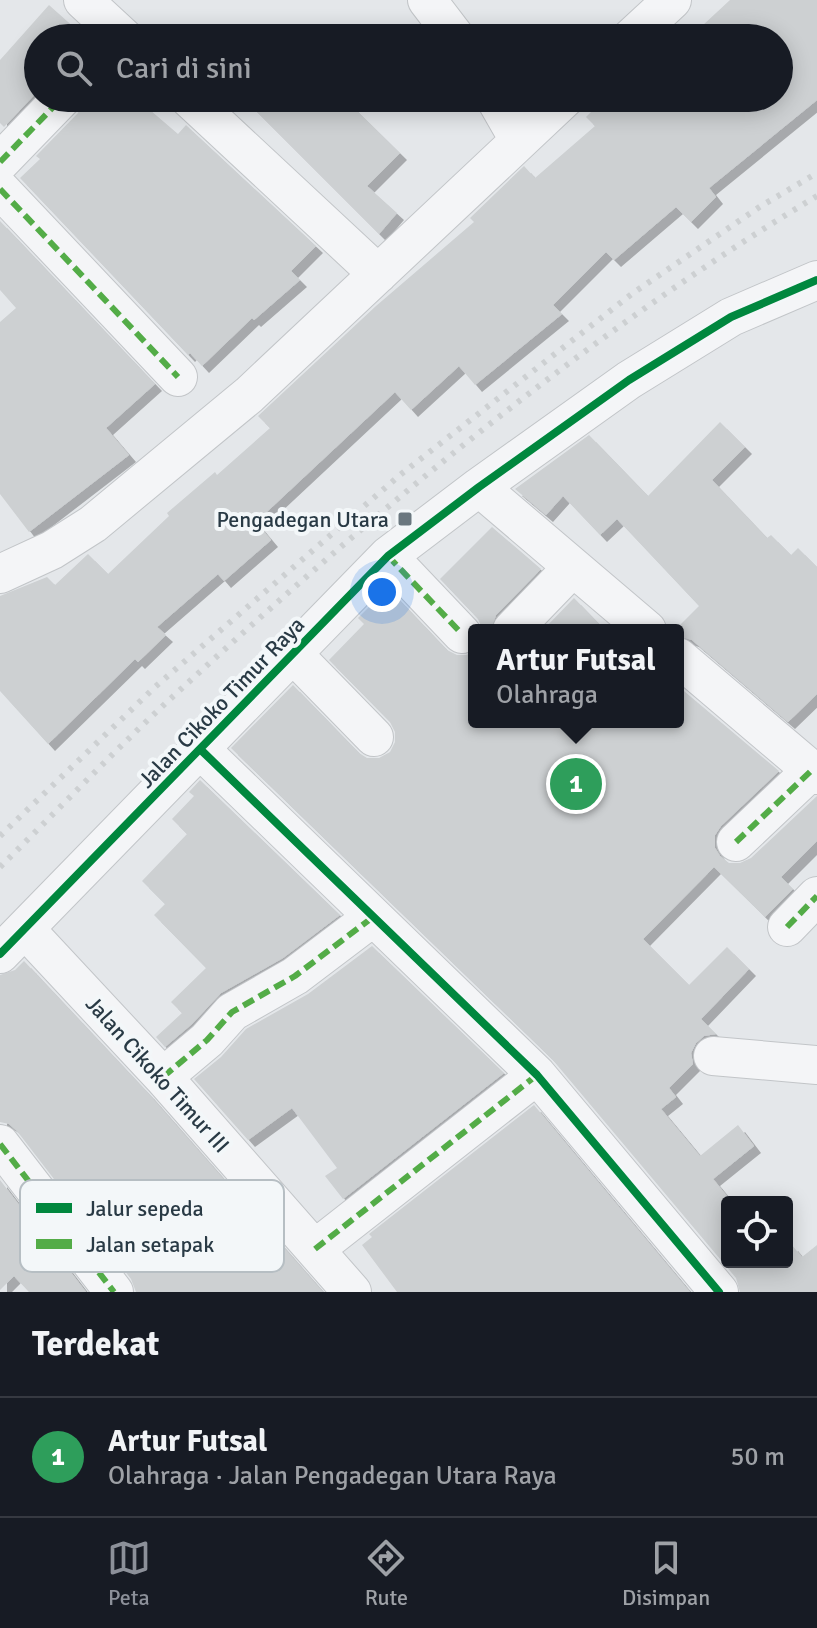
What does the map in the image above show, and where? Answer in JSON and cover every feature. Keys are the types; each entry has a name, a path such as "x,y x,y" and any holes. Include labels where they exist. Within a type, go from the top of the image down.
{"street":[{"path":"83,0 108,24"},
{"path":"427,0 445,24"},
{"path":"646,24 672,0"},
{"path":"0,162 48,112"},
{"path":"204,112 378,274"},
{"path":"503,112 519,140"},
{"path":"0,574 52,550 93,524 249,395 550,112"},
{"path":"0,189 178,377"},
{"name":"Jalan Cikoko Timur Raya","path":"12,942 388,556 629,380 731,317 817,280"},
{"path":"479,487 640,624"},
{"path":"388,556 462,634"},
{"path":"518,624 573,567"},
{"path":"293,654 374,737"},
{"path":"684,662 814,773 736,842"},
{"path":"201,750 537,1075 719,1292"},
{"path":"787,927 817,896"},
{"path":"163,1077 207,1040 232,1012 295,976 373,917"},
{"name":"Jalan Cikoko Timur III","path":"12,942 163,1077 254,1180"},
{"path":"713,1056 817,1065"},
{"path":"315,1249 537,1075"},
{"path":"0,1144 28,1180"},
{"name":"Jalan Cikoko Timur III","path":"284,1214 352,1292"},
{"path":"99,1272 114,1292"}],"building":[{"path":"730,0 817,0 817,100 709,188 716,197 691,222 676,207 614,260 606,252 553,305 562,314 475,385 459,366 411,410 395,392 256,522 271,540 224,581 218,574 157,627 166,635 138,662 135,659 48,744 0,691 0,596 47,577 55,585 88,554 108,574 169,516 167,513 215,472 217,475 270,428 258,416 376,306 474,222 470,218 524,166 535,178 595,126 586,117 591,112 793,112 793,24 704,24"},
{"path":"49,5 70,24 32,24"},
{"path":"24,33 24,106 4,127 0,123 0,60"},
{"path":"152,112 178,134 186,125 316,246 291,271 300,280 254,320 252,318 202,366 190,353 188,355 20,178 40,159 36,156 78,113"},
{"path":"257,112 358,112 400,153 367,186 397,213 379,234"},
{"path":"0,221 155,384 106,428 129,455 29,532 0,494 0,322 16,308 0,290"},
{"path":"720,422 745,447 712,480 767,538 771,535 791,555 798,548 817,567 817,694 788,722 692,640 684,638 684,624 681,624 699,606 617,519 600,535 563,496 546,515 515,489 589,435 648,496"},
{"path":"492,527 541,569 496,615 493,624 480,624 440,579"},
{"path":"388,588 447,650 457,655 468,654 468,728 684,728 684,691 779,771 715,835 715,848 729,863 740,863 751,858 817,796 817,841 781,877 793,889 765,917 714,867 643,939 689,985 727,947 749,969 701,1019 716,1034 704,1036 696,1043 691,1053 693,1064 669,1088 676,1097 661,1109 700,1156 738,1125 754,1146 713,1179 727,1196 721,1196 721,1260 552,1059 231,748 293,685 359,753 367,758 379,758 390,752 395,742 395,732 390,722 329,660 364,624 358,618"},
{"path":"574,598 599,624 549,624"},
{"path":"200,780 340,915 283,958 221,993 165,1047 156,1037 182,1013 171,1002 206,968 154,915 165,904 142,881 187,834 172,819 194,796 189,792"},
{"path":"372,946 504,1073 343,1199 325,1176 337,1168 292,1108 248,1140 194,1079 221,1057 246,1029 308,994"},
{"path":"24,961 224,1180 55,1180 17,1131 9,1124 0,1122 0,975 15,970"},
{"path":"534,1105 690,1292 397,1292 362,1245 372,1237 369,1234"},
{"path":"0,1180 20,1206 20,1272 71,1272 86,1292 29,1292 14,1276 0,1290"},
{"path":"817,1245 817,1292 740,1292 736,1278 728,1268 793,1268 793,1246 802,1257"},
{"path":"284,1248 323,1292 136,1292 126,1272 284,1272"}],"railway":[{"path":"0,836 155,687 400,475 633,293 761,206 817,173"},
{"path":"0,867 168,701 400,497 561,369 645,308 817,196"}],"marked path":[{"path":"0,162 48,112"},
{"path":"0,189 178,377"},
{"path":"388,556 462,634"},
{"path":"736,842 812,770"},
{"path":"787,927 817,896"},
{"path":"163,1077 207,1040 232,1012 295,976 373,917"},
{"path":"315,1249 537,1075"},
{"path":"0,1144 28,1180"},
{"path":"99,1272 114,1292"}],"cycle path":[{"path":"0,954 388,556 629,380 731,317 817,280"},
{"path":"201,750 537,1075 719,1292"}],"place":[{"name":"Pengadegan Utara","path":"405,519"},
{"name":"Artur Futsal","path":"576,784"}]}
